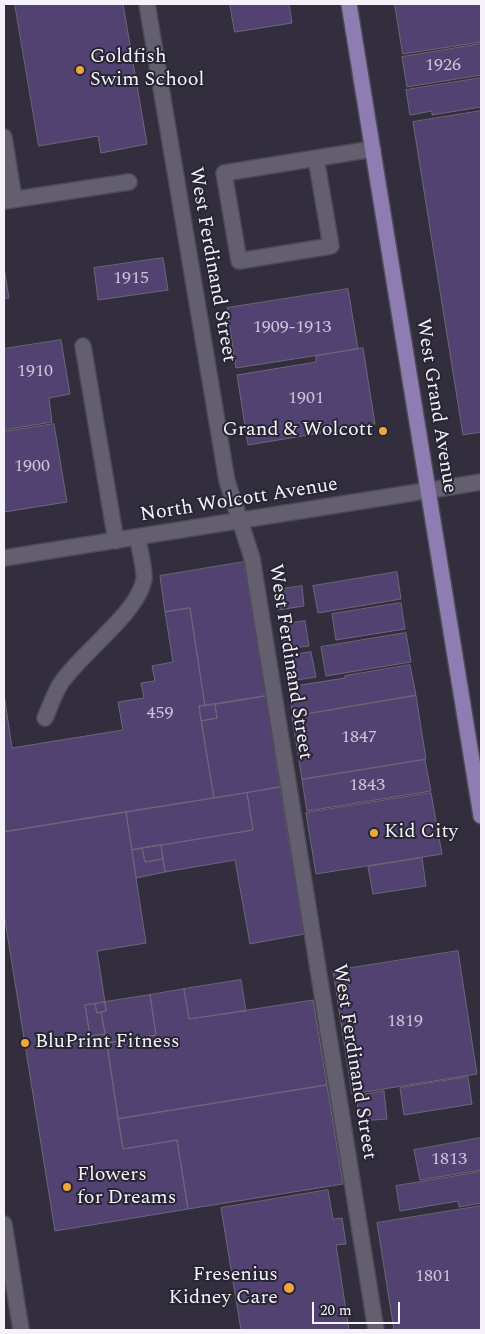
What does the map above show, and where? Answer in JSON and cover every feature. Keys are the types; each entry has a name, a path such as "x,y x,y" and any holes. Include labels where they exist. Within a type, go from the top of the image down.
{"main road":[{"name":"West Grand Avenue","path":"349,4 481,816"}],"street":[{"name":"West Ferdinand Street","path":"147,4 227,481 252,558 376,1330"},
{"path":"4,137 9,200 129,182"},
{"path":"316,158 330,246 239,261 224,173 373,148"},
{"path":"83,346 116,541"},
{"name":"North Wolcott Avenue","path":"4,558 240,522 481,482"},
{"path":"45,718 61,684 137,597 144,579 138,538"},
{"path":"4,1224 21,1330"}],"building":[{"name":"Goldfish Swim School","path":"15,4 123,4 147,144 101,153 98,136 39,146"},
{"path":"230,4 289,4 292,23 235,32"},
{"path":"395,4 481,4 481,42 403,54"},
{"path":"481,44 481,75 407,87 402,57"},
{"path":"481,78 481,107 432,115 432,111 410,115 406,90"},
{"path":"481,111 481,432 463,435 413,122"},
{"path":"163,258 168,290 98,300 94,268"},
{"path":"4,267 9,298 4,299"},
{"path":"348,289 358,349 236,368 227,308"},
{"path":"61,340 70,394 49,398 52,422 4,430 4,349"},
{"path":"363,348 375,424 248,445 237,375 316,362 316,356"},
{"path":"54,424 67,502 4,512 4,432"},
{"path":"244,562 266,696 205,706 190,608 165,612 160,576"},
{"path":"397,572 401,599 318,613 313,586"},
{"path":"302,586 304,606 278,610 275,590"},
{"path":"401,603 405,629 336,640 332,614"},
{"path":"190,608 205,706 199,706 214,798 4,832 4,694 12,748 123,730 118,702 144,698 141,683 155,681 152,666 173,662 165,612"},
{"path":"305,621 309,646 284,649 280,625"},
{"path":"406,633 411,662 326,676 321,647"},
{"path":"311,652 316,677 290,681 287,656"},
{"path":"410,665 416,695 293,716 288,687"},
{"path":"266,696 280,787 214,798 201,721 217,718 215,704"},
{"path":"416,696 426,759 302,779 292,717"},
{"path":"215,704 217,718 201,721 199,706"},
{"path":"425,760 431,791 307,811 302,780"},
{"path":"280,787 304,934 250,944 235,860 165,872 161,845 253,830 247,793"},
{"path":"247,793 253,830 132,850 126,812"},
{"name":"Kid City","path":"431,793 442,854 316,874 306,813"},
{"path":"126,812 146,943 97,951 105,1002 85,1005 90,1036 105,1034 123,1149 177,1140 188,1209 55,1231 4,914 4,832"},
{"path":"161,845 163,859 145,862 142,848"},
{"path":"142,848 145,862 163,859 165,872 136,878 132,850"},
{"path":"422,858 426,886 373,894 368,867"},
{"path":"458,951 477,1074 352,1094 333,971"},
{"path":"241,980 246,1011 189,1019 184,989"},
{"path":"184,989 189,1019 313,1000 327,1085 118,1119 107,1043 156,1035 150,995"},
{"path":"150,995 156,1035 107,1043 101,1012 106,1011 105,1002"},
{"path":"105,1002 106,1011 97,1013 95,1004"},
{"path":"95,1004 97,1013 101,1012 105,1034 90,1036 85,1005"},
{"path":"468,1077 472,1104 404,1115 400,1088"},
{"path":"327,1085 343,1184 188,1209 177,1140 123,1149 118,1119"},
{"path":"384,1091 387,1119 360,1121 356,1096"},
{"path":"481,1138 481,1170 420,1180 414,1150"},
{"path":"481,1172 481,1203 459,1207 458,1201 400,1211 396,1186"},
{"name":"Fresenius Kidney Care","path":"328,1190 333,1219 342,1218 346,1244 336,1245 349,1330 241,1330 221,1208"},
{"path":"481,1206 481,1330 394,1330 377,1223"}],"place":[{"name":"Goldfish Swim School","path":"80,70"},
{"name":"Grand & Wolcott","path":"383,431"},
{"name":"Kid City","path":"374,833"},
{"name":"BluPrint Fitness","path":"25,1043"},
{"name":"Flowers for Dreams","path":"67,1187"},
{"name":"Fresenius Kidney Care","path":"289,1288"}]}
